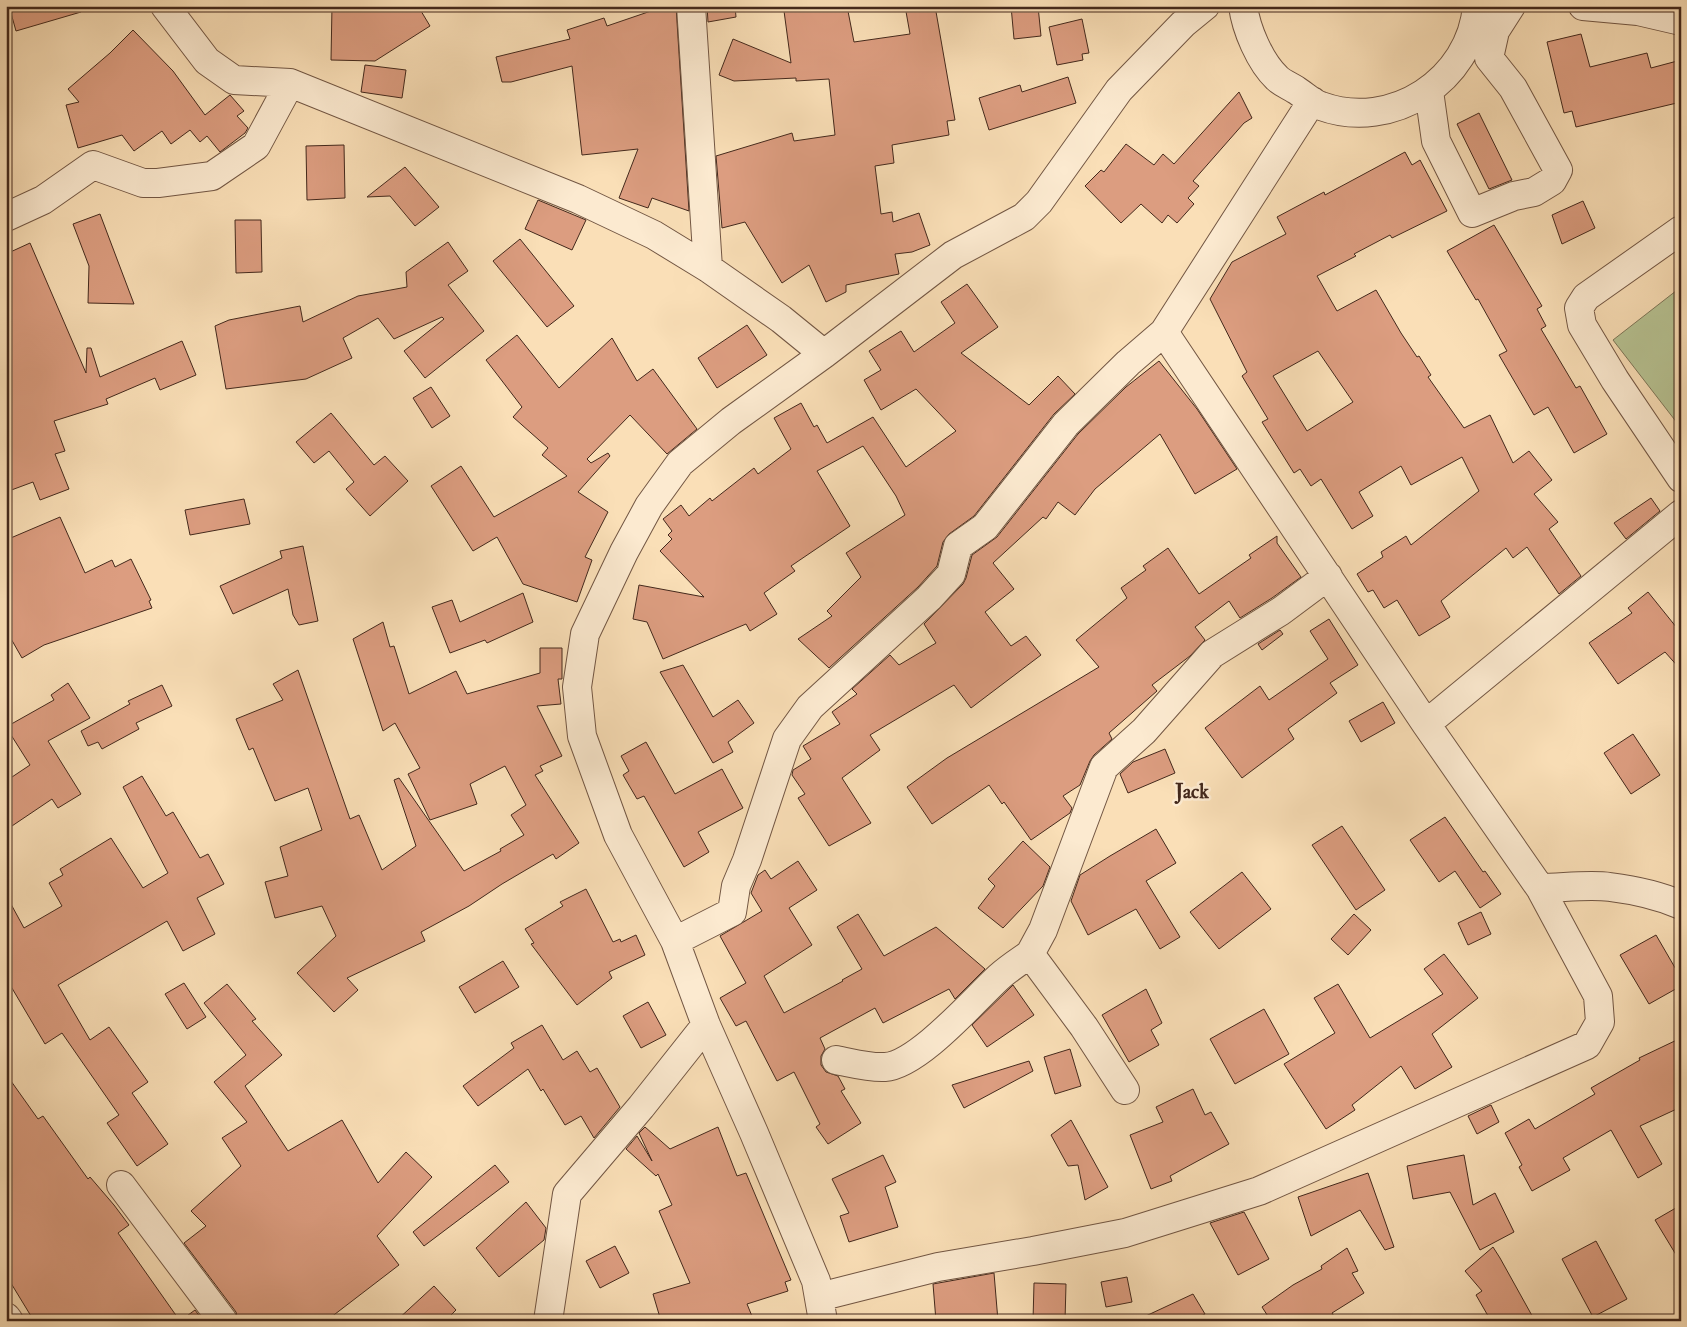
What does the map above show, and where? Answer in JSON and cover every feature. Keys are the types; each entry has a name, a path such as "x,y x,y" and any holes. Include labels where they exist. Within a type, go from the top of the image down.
{"street":[{"path":"165,6 207,61 234,80 290,83 578,199 654,235 708,268 781,320 824,354"},
{"path":"691,6 708,268"},
{"path":"1243,6 1248,28 1260,55 1277,78 1320,106 1342,112 1365,113 1387,110 1409,103 1428,91 1446,76 1460,58 1470,38 1477,6"},
{"path":"1428,91 1436,141 1472,213 1514,196 1534,192 1552,181 1558,170 1513,88 1489,58 1495,31 1511,6"},
{"path":"1583,6 1640,9 1681,21"},
{"path":"1164,332 1426,724 1540,888 1598,996 1600,1022 1587,1045 1259,1191 1125,1233 1024,1253 938,1267 821,1309 813,1273 706,1025 675,940 618,835 582,736 577,687 585,634 636,529 649,506 680,463 731,421 824,354 953,255 1024,217 1039,202 1119,90 1183,24 1194,9"},
{"path":"6,217 43,200 93,165 143,183 158,183 212,176 256,146 290,83"},
{"path":"675,940 732,912 736,886 747,860 787,738 810,707 929,598 952,574 958,546 985,527 1066,424 1128,363 1164,332 1312,101"},
{"path":"1681,230 1586,297 1579,308 1582,325 1614,380 1681,478"},
{"path":"1426,724 1681,514"},
{"path":"836,1060 865,1066 887,1067 910,1059 930,1043 1000,976 1030,954 1043,930 1104,767 1144,730 1212,654 1281,611 1328,576"},
{"path":"1540,888 1608,886 1647,893 1676,907"},
{"path":"1030,954 1084,1027 1125,1090"},
{"path":"548,1321 567,1194 642,1107 706,1025"},
{"path":"121,1185 223,1321"},
{"path":"6,1317 9,1321"}],"green space":[{"path":"1681,287 1681,428 1613,340"}],"building":[{"path":"9,6 80,6 81,12 16,31"},
{"path":"332,6 418,6 430,26 375,61 331,60"},
{"path":"650,6 676,6 689,211 652,198 648,208 619,198 638,149 582,155 572,66 511,82 502,82 496,57 570,39 567,30 604,18 607,26 651,11"},
{"path":"707,6 735,6 736,17 708,22"},
{"path":"819,6 847,6 854,42 910,34 905,6 935,6 955,120 947,121 949,135 892,145 894,163 875,166 881,214 892,212 893,222 919,213 930,245 912,252 895,254 899,274 846,285 846,292 826,302 809,265 782,283 745,222 722,228 716,156 792,133 794,141 835,135 829,79 796,81 796,78 734,81 719,75 733,39 791,63 784,11"},
{"path":"1011,6 1038,6 1041,36 1014,39"},
{"path":"1082,19 1089,53 1082,54 1083,60 1057,65 1049,27"},
{"path":"133,30 173,71 205,115 230,95 244,111 237,116 248,128 245,133 220,152 207,136 200,142 190,130 171,144 162,131 134,151 122,135 78,148 66,105 79,102 68,89 110,53"},
{"path":"1581,34 1590,67 1647,53 1651,68 1681,60 1681,102 1576,127 1572,111 1564,113 1547,42"},
{"path":"365,65 406,70 402,98 361,92"},
{"path":"1068,77 1076,103 989,130 979,98 1020,85 1022,92"},
{"path":"1239,92 1252,118 1244,123 1193,181 1199,186 1188,198 1194,204 1177,223 1168,215 1162,223 1141,204 1121,223 1085,186 1101,170 1104,172 1126,144 1154,165 1163,154 1174,164"},
{"path":"1479,113 1512,180 1489,189 1457,124"},
{"path":"344,145 345,198 307,200 306,146"},
{"path":"1405,152 1412,165 1420,160 1447,211 1392,238 1390,235 1354,254 1356,256 1317,276 1337,311 1376,290 1401,333 1431,375 1428,377 1464,428 1490,415 1513,463 1529,451 1552,480 1534,494 1558,522 1549,529 1581,576 1559,594 1527,547 1513,558 1506,548 1441,601 1450,617 1419,636 1397,600 1384,608 1373,590 1368,592 1357,574 1383,557 1381,552 1406,536 1411,545 1479,491 1462,457 1411,485 1401,466 1359,492 1373,516 1352,529 1321,479 1311,486 1300,469 1294,473 1262,422 1268,419 1242,376 1247,372 1210,299 1232,262 1286,234 1277,217 1324,192 1325,195","holes":["1318,351 1353,402 1307,431 1273,376"]},
{"path":"405,167 439,207 415,226 390,196 367,197"},
{"path":"538,200 586,220 572,250 525,229"},
{"path":"1583,201 1595,228 1562,244 1552,215"},
{"path":"100,214 134,304 88,303 89,266 73,224"},
{"path":"235,220 261,220 262,272 236,273"},
{"path":"1494,225 1542,306 1537,309 1546,326 1541,329 1576,388 1580,386 1607,434 1574,453 1548,407 1534,415 1499,355 1507,351 1478,299 1476,300 1447,251"},
{"path":"520,239 574,306 547,327 493,261"},
{"path":"448,242 468,271 448,285 484,331 425,378 404,351 444,319 442,317 394,339 378,318 343,338 352,358 306,379 226,389 215,326 229,320 300,306 303,322 358,296 407,287 406,272"},
{"path":"30,243 86,373 87,348 91,348 100,377 182,341 196,375 160,390 155,378 106,399 108,404 54,421 65,451 55,454 69,489 40,500 33,482 6,492 6,254"},
{"path":"967,284 998,327 961,353 1029,405 1058,376 1075,394 1054,414 974,516 949,534 943,542 937,566 918,587 829,668 798,639 832,616 827,611 861,577 846,553 905,515 896,496 863,446 817,471 850,526 791,566 795,571 764,593 777,614 750,631 746,624 663,659 647,622 633,619 639,585 704,597 660,551 672,539 668,535 672,531 663,519 681,505 689,516 710,498 712,501 754,468 758,474 791,449 774,418 801,403 814,427 817,425 827,443 873,417 906,467 956,431 916,389 881,410 864,380 881,370 869,351 901,331 914,352 955,323 941,302"},
{"path":"747,325 767,355 717,388 698,358"},
{"path":"517,335 559,388 612,338 637,381 653,369 697,429 667,454 630,415 587,459 591,463 608,453 610,456 578,492 608,512 585,557 592,560 577,602 523,584 497,537 473,551 431,486 461,466 494,517 567,476 542,455 548,448 513,417 522,407 486,360"},
{"path":"1159,361 1197,409 1237,469 1195,494 1160,434 1095,489 1075,515 1058,502 1046,519 1043,517 993,563 1014,589 985,612 1011,646 1026,636 1041,655 971,708 954,685 870,735 880,750 842,778 871,823 829,846 798,798 805,794 792,775 793,770 811,759 803,746 840,724 832,712 857,694 852,689 890,655 899,665 936,643 924,624 963,584 972,555 997,537 1078,434 1126,387"},
{"path":"431,387 450,416 432,428 413,398"},
{"path":"331,413 374,465 385,456 408,481 370,516 346,489 354,482 329,451 314,463 296,442"},
{"path":"1651,498 1660,511 1626,539 1614,523"},
{"path":"244,499 250,524 190,535 185,510"},
{"path":"60,517 85,573 112,560 115,567 131,559 151,600 149,601 152,608 44,645 22,658 6,630 6,540"},
{"path":"1277,536 1277,543 1301,577 1240,618 1229,601 1195,627 1205,640 1190,656 1152,685 1157,691 1109,733 1112,739 1094,755 1080,785 1063,796 1072,808 1070,813 1031,840 1004,802 1002,804 989,785 932,824 907,787 947,758 1099,667 1076,640 1127,598 1121,588 1146,570 1143,566 1168,548 1199,594 1251,558 1249,555"},
{"path":"303,546 318,621 299,625 293,615 288,589 233,614 220,586 282,558 280,551"},
{"path":"1648,592 1681,633 1681,670 1665,652 1618,684 1589,643 1632,613 1628,608"},
{"path":"523,593 533,622 487,643 485,640 450,653 432,607 452,600 460,622"},
{"path":"1329,619 1358,665 1330,683 1337,693 1288,729 1294,739 1242,778 1205,728 1260,686 1269,700 1328,659 1310,631"},
{"path":"383,622 390,647 394,646 409,694 456,671 467,694 540,673 540,648 562,648 562,679 558,679 561,704 537,706 562,756 540,766 543,771 535,775 579,843 556,859 553,854 469,906 421,932 425,941 347,978 358,990 334,1012 297,973 336,936 322,906 275,918 265,882 288,876 280,847 322,830 308,788 275,801 253,748 249,750 236,719 283,700 273,684 298,670 350,819 359,815 382,870 416,846 394,780 399,778 464,871 501,851 500,849 524,835 511,815 526,805 505,766 470,784 477,804 430,820 408,774 420,768 395,723 383,731 353,639"},
{"path":"1280,630 1283,634 1262,650 1258,644"},
{"path":"683,665 713,717 738,700 754,723 728,742 733,752 713,763 660,672"},
{"path":"68,683 90,718 48,741 81,794 58,808 52,799 6,830 6,781 30,765 6,727 54,700 51,695"},
{"path":"162,685 172,706 136,723 139,729 102,749 98,742 88,746 81,731 130,704 128,701"},
{"path":"1383,702 1395,723 1361,742 1349,721"},
{"path":"1633,734 1660,775 1631,794 1604,753"},
{"path":"646,742 675,794 722,769 743,808 698,832 709,852 684,867 644,796 637,799 623,775 629,771 621,756"},
{"path":"1165,749 1175,773 1128,793 1120,774 1133,762"},
{"path":"142,776 166,816 173,812 200,858 208,854 224,884 197,898 215,934 183,951 167,921 58,985 90,1040 109,1027 148,1082 132,1093 168,1144 137,1166 107,1123 119,1115 62,1033 45,1044 6,978 6,895 24,928 62,906 49,883 63,875 60,869 111,838 143,888 168,873 123,787"},
{"path":"1445,817 1483,872 1485,871 1501,894 1480,908 1455,871 1439,882 1410,840"},
{"path":"1342,826 1385,890 1356,910 1312,845"},
{"path":"1156,829 1176,863 1146,881 1180,937 1160,949 1136,909 1088,935 1071,901 1080,875"},
{"path":"1023,841 1050,867 1043,886 1003,928 978,908 995,886 988,879"},
{"path":"798,861 817,890 789,908 812,945 764,976 784,1013 862,969 837,927 858,914 884,956 936,927 985,969 955,999 949,989 883,1023 875,1008 820,1038 825,1049 821,1056 821,1065 826,1072 838,1076 845,1089 841,1091 861,1123 828,1144 816,1127 820,1124 794,1072 777,1081 746,1021 736,1026 720,998 746,983 720,936 762,911 751,893 758,875 765,870 771,879"},
{"path":"1242,872 1271,909 1219,949 1190,912"},
{"path":"586,889 613,942 620,939 621,942 636,935 645,955 609,972 612,978 577,1005 531,944 534,943 525,929 563,906 560,902"},
{"path":"1481,912 1491,934 1468,945 1458,923"},
{"path":"1354,914 1371,930 1348,955 1331,939"},
{"path":"1656,935 1681,978 1681,986 1649,1004 1620,955"},
{"path":"1444,954 1478,998 1432,1034 1452,1067 1415,1089 1401,1066 1352,1105 1355,1110 1326,1129 1284,1064 1335,1033 1314,998 1338,984 1370,1038 1443,994 1424,969"},
{"path":"503,961 519,987 475,1013 459,987"},
{"path":"184,983 206,1017 187,1029 165,994"},
{"path":"227,984 256,1019 252,1021 282,1055 245,1086 288,1151 342,1120 378,1183 406,1152 432,1177 377,1236 399,1265 326,1321 238,1321 236,1312 184,1243 206,1226 191,1211 241,1166 222,1138 247,1122 214,1082 246,1055 204,1003"},
{"path":"1013,985 1034,1015 987,1047 972,1025"},
{"path":"1146,989 1162,1023 1151,1030 1159,1045 1129,1062 1102,1015"},
{"path":"648,1002 666,1035 641,1048 623,1016"},
{"path":"1264,1009 1289,1054 1235,1084 1210,1039"},
{"path":"542,1025 563,1060 577,1051 590,1072 597,1068 620,1107 594,1138 581,1116 565,1125 528,1069 478,1106 463,1086 514,1048 511,1043"},
{"path":"1681,1038 1681,1107 1640,1126 1662,1164 1638,1178 1611,1130 1563,1158 1570,1170 1532,1191 1519,1167 1522,1165 1505,1133 1529,1119 1535,1129 1595,1094 1591,1088 1640,1060 1639,1058"},
{"path":"1070,1049 1081,1086 1055,1094 1044,1057"},
{"path":"1029,1061 1033,1071 964,1108 952,1085"},
{"path":"6,1074 38,1119 43,1116 88,1179 90,1177 129,1225 118,1233 180,1321 34,1321 6,1275"},
{"path":"1193,1089 1205,1115 1211,1112 1229,1144 1170,1176 1172,1181 1151,1189 1130,1135 1163,1122 1156,1107"},
{"path":"1491,1105 1499,1122 1477,1134 1468,1116"},
{"path":"1071,1120 1108,1187 1085,1200 1078,1165 1068,1166 1051,1135"},
{"path":"645,1127 670,1149 718,1127 737,1176 746,1173 791,1280 785,1282 788,1291 747,1304 754,1321 661,1321 653,1294 690,1283 659,1211 672,1205 658,1174 656,1176 626,1149 637,1136 652,1161 639,1133"},
{"path":"883,1155 896,1182 885,1187 898,1227 849,1242 840,1216 849,1213 832,1179"},
{"path":"1464,1155 1473,1205 1495,1193 1514,1232 1480,1250 1450,1192 1413,1199 1407,1166"},
{"path":"495,1165 509,1182 424,1246 413,1232"},
{"path":"1368,1173 1394,1247 1385,1250 1360,1210 1311,1236 1298,1197"},
{"path":"526,1202 546,1228 544,1240 499,1277 476,1248"},
{"path":"1681,1205 1681,1263 1655,1220"},
{"path":"1244,1212 1269,1259 1238,1275 1210,1223"},
{"path":"1596,1241 1627,1299 1593,1317 1562,1259"},
{"path":"615,1246 629,1273 600,1288 586,1261"},
{"path":"1493,1247 1535,1321 1491,1321 1476,1295 1482,1291 1465,1271"},
{"path":"1347,1248 1358,1271 1352,1273 1364,1293 1332,1313 1337,1321 1271,1321 1262,1307 1293,1285 1322,1269 1321,1266"},
{"path":"994,1273 998,1321 936,1321 933,1284"},
{"path":"1127,1277 1132,1302 1106,1307 1101,1282"},
{"path":"1034,1283 1066,1284 1065,1321 1033,1321"},
{"path":"434,1286 456,1310 445,1321 396,1321"},
{"path":"1193,1294 1205,1314 1192,1321 1135,1321"},
{"path":"195,1310 203,1321 180,1321"}],"district":[{"name":"Jack","path":"1192,791"}]}
